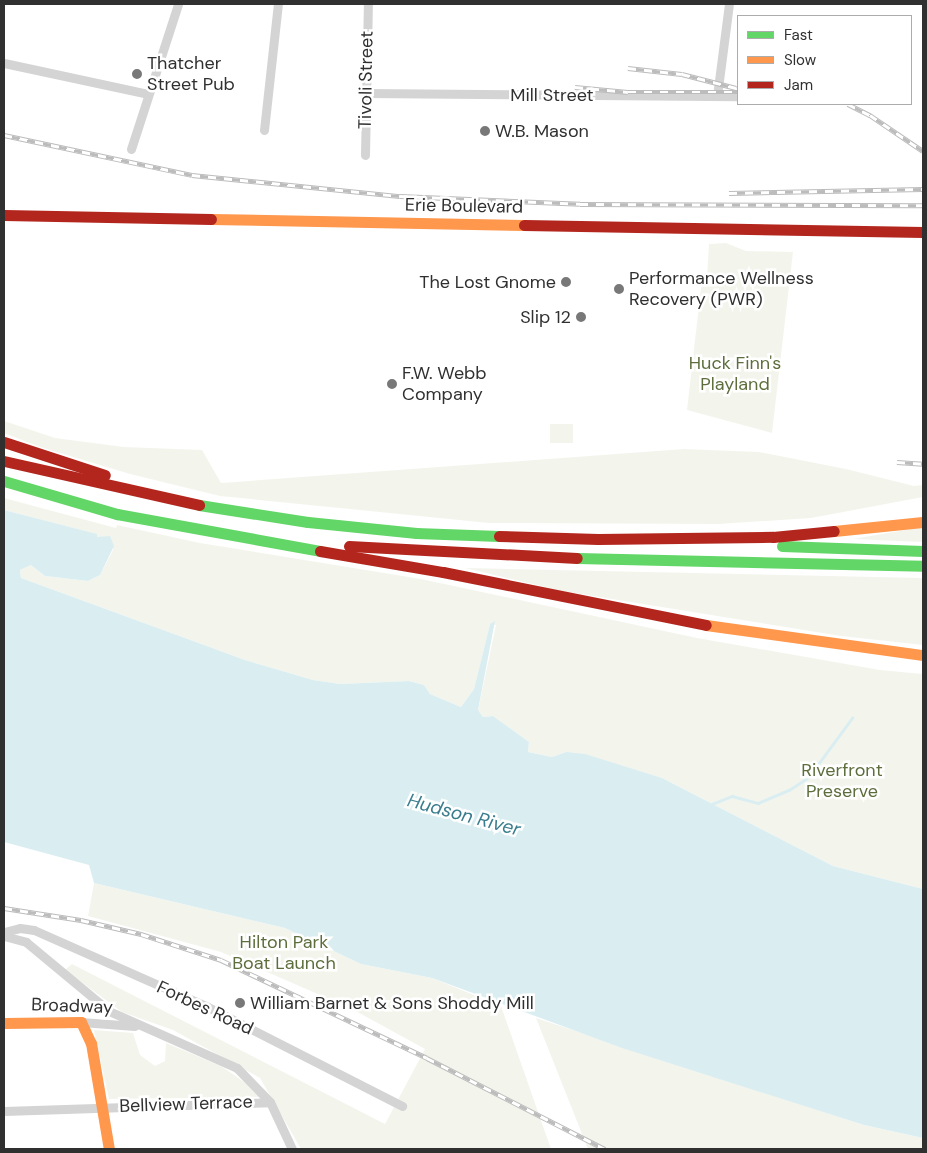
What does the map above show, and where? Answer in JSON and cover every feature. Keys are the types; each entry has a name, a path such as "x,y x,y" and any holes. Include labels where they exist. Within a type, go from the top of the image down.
{"main road":[{"name":"Erie Boulevard","path":"4,215 923,232"},
{"path":"4,442 170,500"},
{"path":"4,461 170,500 282,518 371,529 470,536 598,539 800,536 923,522"},
{"path":"4,481 117,514 172,526 430,570 664,618 923,655"},
{"path":"80,502 274,536 408,552 923,566"},
{"path":"894,525 923,516"},
{"path":"598,539 662,544 923,550"},
{"path":"887,650 923,659"},
{"path":"81,1022 91,1043 109,1149"},
{"name":"Broadway","path":"4,1023 81,1022"}],"street":[{"path":"131,149 178,4"},
{"path":"264,130 278,4"},
{"name":"Tivoli Street","path":"365,155 368,4"},
{"path":"717,96 729,4"},
{"path":"4,63 148,94"},
{"name":"Mill Street","path":"366,93 737,96"},
{"name":"Forbes Road","path":"4,932 20,928 34,930 208,1007 402,1106"},
{"path":"4,936 26,942 80,989 109,1011 237,1068 270,1102 292,1149"},
{"name":"Broadway","path":"81,1022 139,1026"},
{"name":"Bellview Terrace","path":"4,1111 270,1102"}],"green space":[{"name":"Huck Finn's Playland","path":"726,243 746,251 793,252 772,433 687,410 701,288 707,279 709,244"},
{"path":"4,421 55,438 124,447 202,450 221,483 684,449 759,452 846,469 914,486 923,485 923,497 811,518 718,524 489,523 220,496 130,474 40,447 4,433"},
{"path":"550,424 573,424 573,443 550,443"},
{"name":"Riverfront Preserve","path":"4,498 116,528 117,525 200,543 421,579 697,638 880,670 923,674 923,889 833,866 662,778 566,752 552,757 528,752 529,742 493,716 483,717 478,710 496,625 490,624 474,689 461,707 430,694 424,685 409,681 340,684 313,680 245,660 21,578 20,570 31,565 45,576 88,581 100,575 113,550 110,537 97,537 96,534 4,510"},
{"path":"923,527 923,542 853,539"},
{"path":"465,568 923,578 923,645 841,636 562,591"},
{"name":"Hilton Park Boat Launch","path":"94,883 285,928 361,964 432,978 501,1006 551,1149 301,1149 260,1078 173,1030 122,1012 65,970 72,964 385,1124 425,1049 352,1009 221,952 88,916"},
{"path":"536,1018 864,1125 923,1138 923,1149 588,1149"},
{"path":"94,1030 133,1033 140,1055 155,1066 165,1061 166,1043 221,1066 247,1084 259,1097 109,1099"}],"water":[{"name":"Hudson River","path":"4,510 97,534 97,537 110,536 114,546 100,575 88,581 45,576 31,565 20,570 21,578 245,660 313,680 340,684 409,681 424,685 430,694 461,707 474,689 490,624 495,621 478,710 483,717 493,716 529,742 528,752 552,757 566,752 585,754 662,778 833,866 923,889 923,1138 864,1125 622,1048 432,978 361,964 285,928 94,883 89,865 4,842"}],"waterway":[{"path":"816,767 852,718"},
{"path":"712,804 732,796 758,803 789,790 809,777"}],"railway":[{"path":"628,68 682,74 736,88"},
{"path":"575,87 628,92 737,92"},
{"path":"850,105 870,115 923,151"},
{"path":"4,135 192,175 400,196 580,204 923,205"},
{"path":"729,193 923,189"},
{"path":"897,462 923,464"},
{"path":"4,908 81,920 141,934 221,960 427,1058 605,1149"}],"traffic: fast":[{"path":"4,481 117,514 320,551"},
{"path":"199,505 308,522 416,533 499,536"},
{"path":"782,546 923,551"},
{"path":"577,558 923,566"}],"traffic: slow":[{"path":"211,219 524,225"},
{"path":"834,531 923,522"},
{"path":"706,625 923,655"},
{"path":"4,1023 81,1022 91,1043 109,1149"}],"traffic: jam":[{"path":"4,215 211,219"},
{"path":"524,225 923,232"},
{"path":"4,442 105,475"},
{"path":"4,461 199,505"},
{"path":"499,536 598,539 773,537 834,531"},
{"path":"349,546 577,558"},
{"path":"320,551 443,572 706,625"}],"place":[{"name":"Thatcher Street Pub","path":"137,74"},
{"name":"W.B. Mason","path":"485,131"},
{"name":"The Lost Gnome","path":"566,282"},
{"name":"Performance Wellness Recovery (PWR)","path":"619,289"},
{"name":"Slip 12","path":"581,317"},
{"name":"F.W. Webb Company","path":"392,384"},
{"name":"William Barnet & Sons Shoddy Mill","path":"240,1003"}]}
